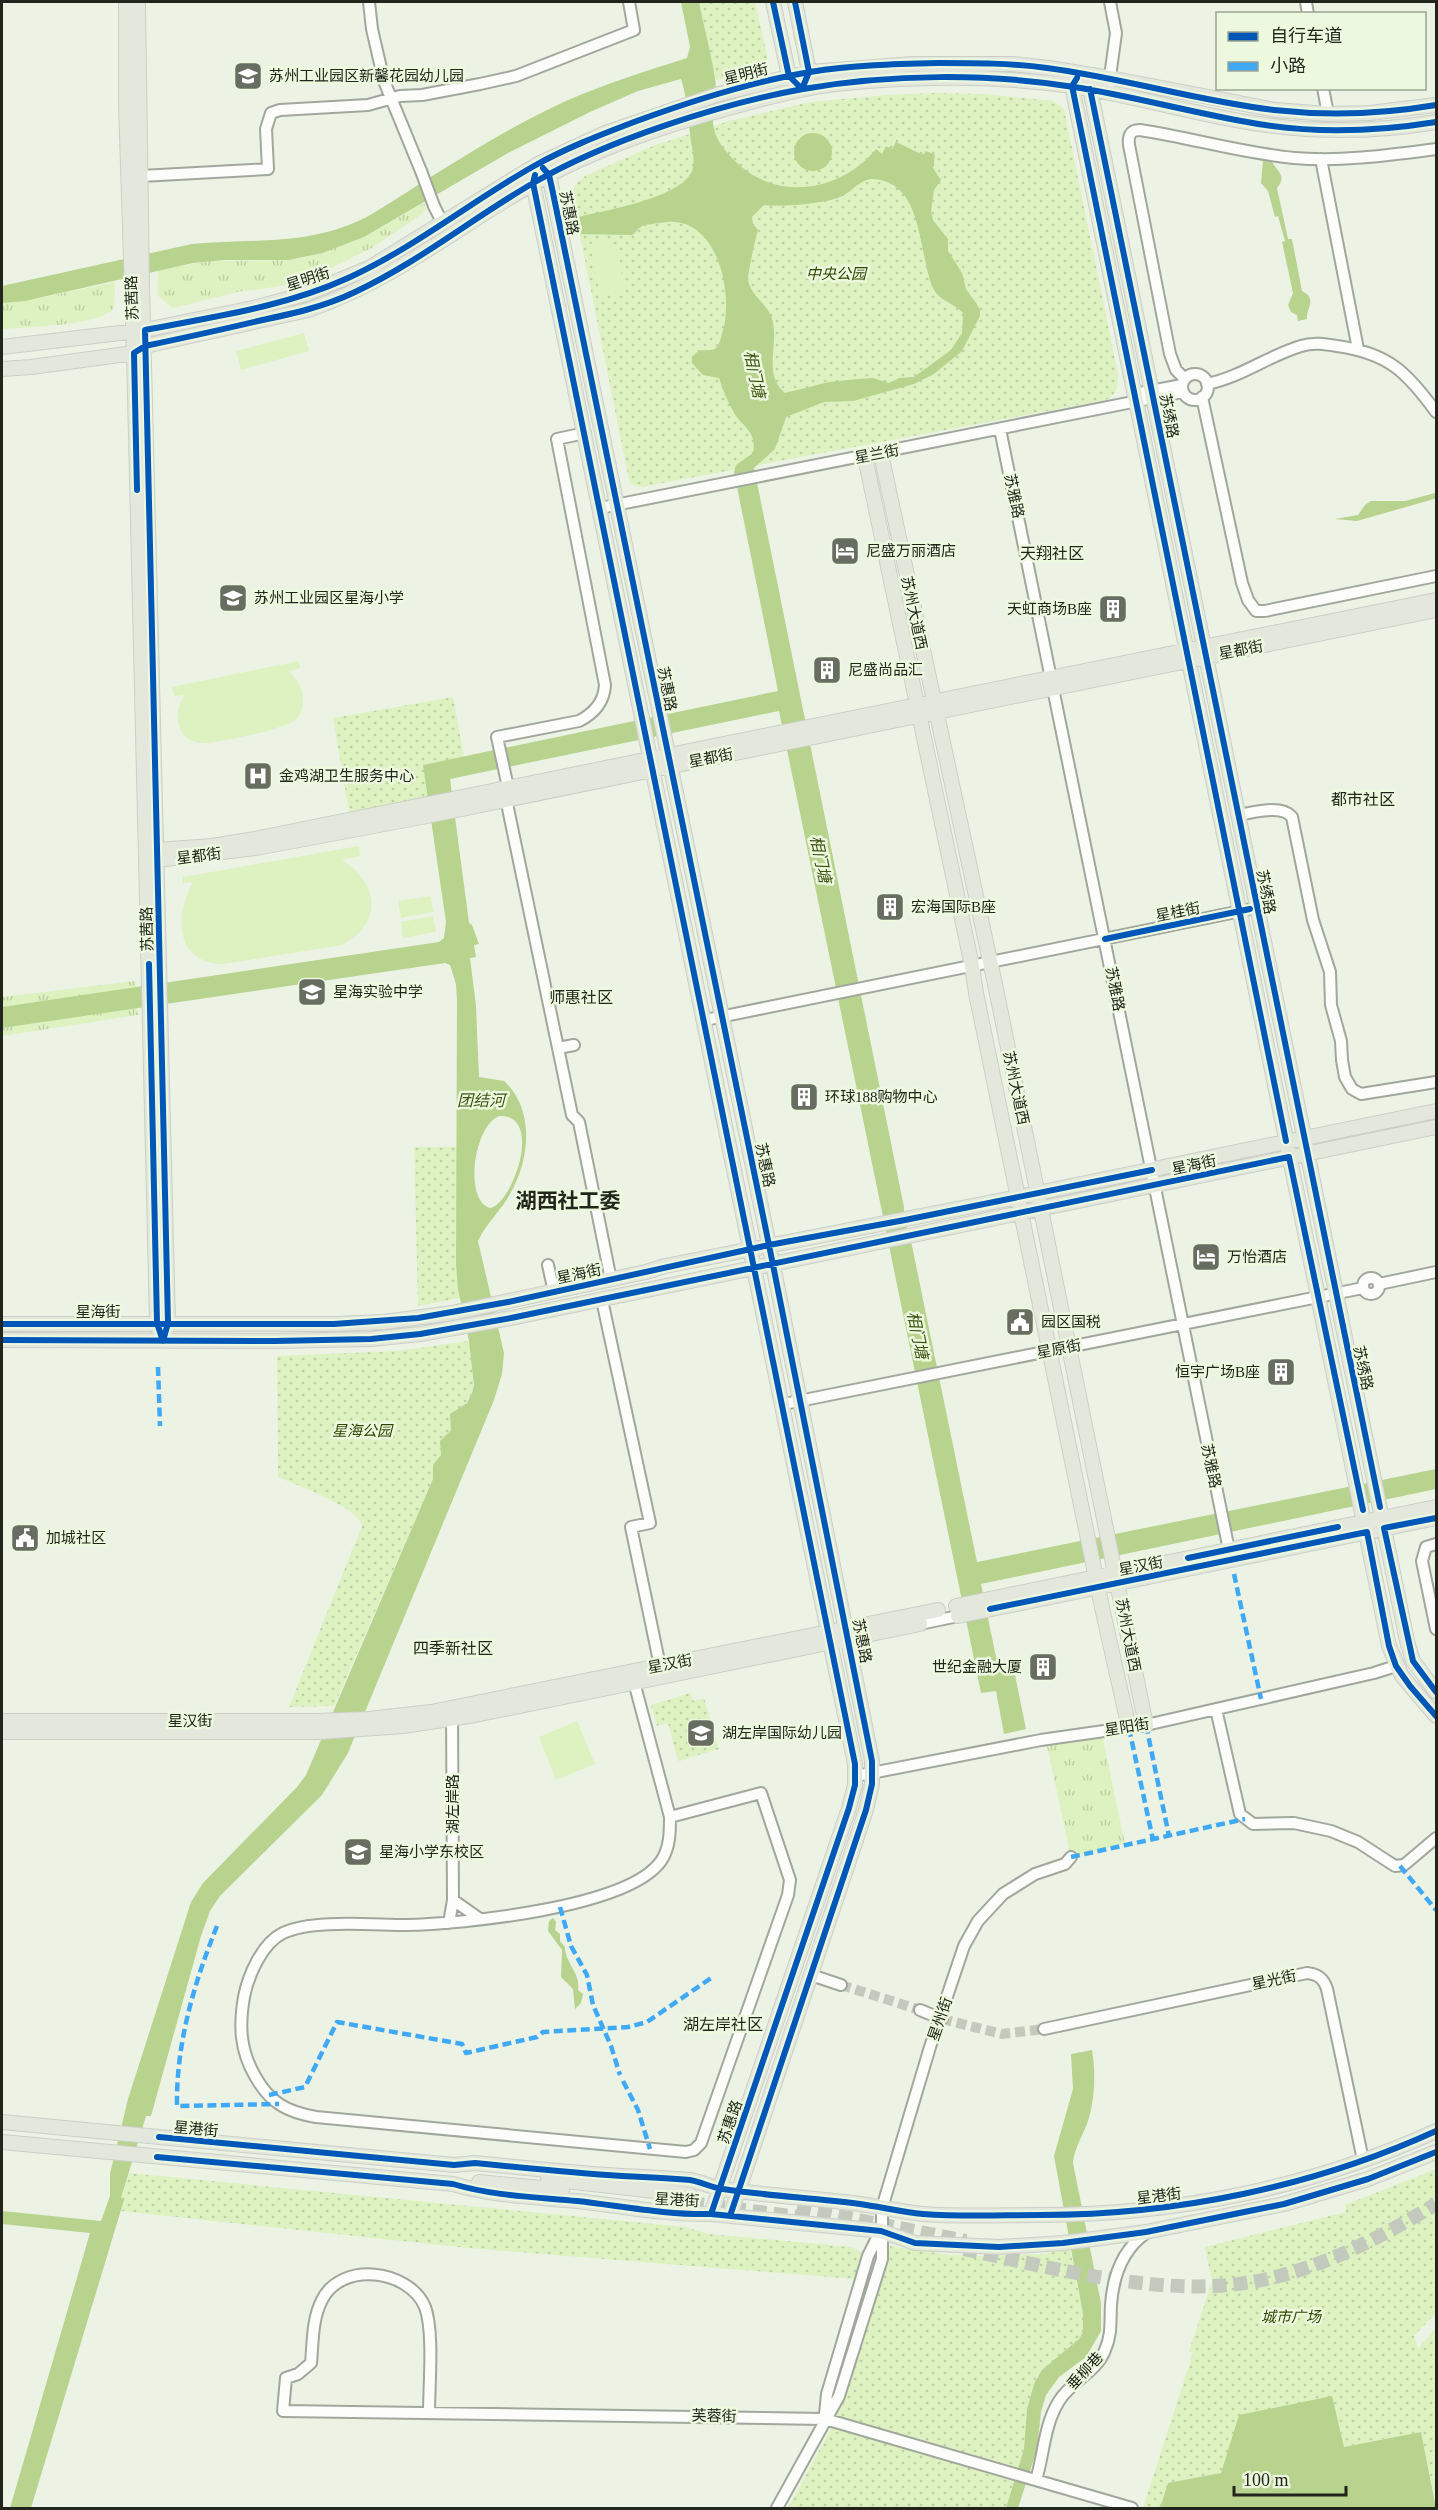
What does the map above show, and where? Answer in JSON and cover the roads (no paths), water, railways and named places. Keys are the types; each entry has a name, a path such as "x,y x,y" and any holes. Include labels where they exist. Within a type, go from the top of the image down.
{"main road":[{"name":"苏茜路","path":"126,2 126,104 136,247 140,350 162,1341"},
{"name":"苏茜路","path":"136,247 141,176 138,2"},
{"path":"773,2 789,76 802,89 809,72 795,2"},
{"name":"星明街","path":"2,347 139,331 253,308 328,287 376,264 538,164 605,134 684,104 809,72 873,65 964,63 1032,66 1110,78 1250,107 1328,114 1391,112 1437,105"},
{"path":"1072,86 1080,73"},
{"name":"苏绣路","path":"1080,73 1090,89 1335,1293 1413,1661 1437,1692"},
{"name":"星明街","path":"2,369 31,367 140,350 309,310 342,298 396,270 533,183 607,148 684,120 802,89 836,84 923,79 1013,80 1090,89 1250,123 1283,127 1370,129 1437,122"},
{"name":"苏绣路","path":"1072,86 1389,1646 1396,1666 1410,1686 1437,1716"},
{"name":"苏惠路","path":"711,2214 849,1808 856,1776 831,1637 533,183 538,164 549,174 848,1634 870,1745 873,1774 866,1810 730,2216"},
{"name":"苏州大道西","path":"880,454 1038,1193 1146,1725"},
{"name":"苏州大道西","path":"865,457 972,966 1087,1536 1129,1728"},
{"name":"星都街","path":"153,855 256,848 458,803 506,787 669,761 1188,655 1437,600"},
{"name":"星都街","path":"1205,651 1437,610"},
{"name":"星海街","path":"2,1324 334,1324 400,1320 452,1313 751,1248 905,1220 1437,1111"},
{"name":"星海街","path":"2,1340 371,1339 454,1328 602,1300 1437,1127"},
{"name":"星汉街","path":"1116,1573 1437,1506"},
{"name":"星汉街","path":"1382,1518 1437,1518"},
{"name":"星汉街","path":"957,1611 1096,1577 1365,1521"},
{"name":"星汉街","path":"848,1634 938,1610"},
{"name":"星汉街","path":"452,1714 660,1666 920,1624"},
{"name":"星汉街","path":"2,1732 369,1724 452,1714 634,1682 831,1637"},
{"name":"星汉街","path":"2,1722 319,1726"},
{"name":"星港街","path":"2,2122 454,2165 475,2163 624,2176 650,2176 695,2181 720,2189 937,2215 1001,2217 1089,2214 1193,2204 1283,2184 1363,2160 1437,2131"},
{"name":"星港街","path":"2,2142 453,2184 474,2191 620,2208 691,2215 711,2214 842,2229 880,2231 915,2243 999,2247 1092,2240 1254,2211 1335,2190 1437,2152"},
{"path":"453,2184 481,2182 690,2199 482,2172 454,2165"}],"street":[{"path":"369,2 372,29 384,81 442,222"},
{"path":"141,176 268,169 266,129 271,113 280,110 368,105 391,98 422,95 516,76 634,30 629,2"},
{"path":"1107,93 1116,33 1110,2"},
{"path":"1323,90 1328,114"},
{"path":"1184,385 1191,375 1197,374 1207,384 1207,390 1202,397 1192,399 1184,385 1176,370 1170,354 1129,145 1130,134 1140,130 1264,154 1321,159 1380,156 1437,149"},
{"path":"1321,159 1358,350"},
{"path":"1207,384 1233,378 1271,358 1301,346 1323,344 1358,350 1383,357 1394,363 1419,388 1437,412"},
{"name":"星兰街","path":"600,508 1000,429 1153,395 1184,385"},
{"path":"1202,397 1242,584 1248,600 1256,611 1437,576"},
{"name":"苏雅路","path":"1000,429 1229,1550"},
{"path":"585,433 557,439 605,685 604,694 590,716 579,721 497,737 572,1115 579,1122 611,1280"},
{"path":"1238,815 1285,811 1292,817 1313,920 1332,981 1330,1005 1341,1041 1343,1069 1352,1089 1361,1094 1437,1082"},
{"name":"星桂街","path":"705,1020 1256,908"},
{"path":"558,1048 574,1045"},
{"path":"548,1265 554,1292"},
{"name":"星原街","path":"783,1404 1363,1288 1368,1278 1376,1279 1379,1284 1437,1272"},
{"path":"602,1300 650,1523 631,1527 660,1666"},
{"path":"1437,1544 1426,1547 1422,1561 1437,1629"},
{"name":"星汉街","path":"938,1610 957,1611"},
{"name":"星汉街","path":"920,1624 957,1611"},
{"name":"星阳街","path":"856,1776 1041,1740 1146,1725 1374,1674 1396,1666"},
{"path":"634,1682 670,1817 670,1839 662,1861 649,1873 627,1886 560,1908 449,1923 314,1925 296,1928 279,1935 261,1957 246,1990 241,2029 243,2050 249,2064 269,2095 292,2113 686,2152 694,2150 701,2143 788,1895 790,1880 761,1793 670,1817"},
{"path":"1216,1709 1240,1814 1247,1822 1256,1825 1294,1823 1331,1831 1358,1842 1395,1866 1404,1865 1437,1838"},
{"name":"湖左岸路","path":"449,1923 453,1900 452,1714"},
{"name":"星州街","path":"777,2508 817,2439 825,2419 827,2394 868,2256 880,2231 882,2208 960,1955 972,1929 996,1900 1018,1883 1044,1870 1065,1864 1071,1857"},
{"path":"453,1900 480,1919"},
{"name":"星光街","path":"1044,2030 1302,1974 1316,1975 1327,1989 1363,2160"},
{"path":"811,1975 841,1985"},
{"path":"920,2010 941,2018"},
{"name":"垂柳巷","path":"1034,2479 1052,2416 1066,2391 1102,2356 1110,2336 1113,2291 1120,2265 1130,2247 1146,2232"},
{"name":"芙蓉街","path":"429,2413 429,2326 424,2306 413,2290 396,2279 373,2275 354,2275 335,2284 322,2299 313,2326 311,2363 298,2374 286,2379 283,2411 825,2419 1132,2508"}],"water":[{"path":"681,2 699,2 715,78 713,123 715,133 734,160 750,173 768,182 787,187 807,187 826,183 861,164 876,149 882,154 886,146 892,149 896,142 923,155 926,151 935,155 933,168 941,180 934,190 931,211 933,220 948,239 948,251 962,273 966,289 980,309 980,316 962,351 934,374 914,384 853,401 824,402 786,417 775,449 754,468 904,1207 904,1217 912,1246 977,1562 1436,1469 1436,1489 981,1584 998,1667 1009,1666 1014,1670 1026,1729 1004,1734 996,1691 981,1693 779,711 450,779 469,923 472,925 479,944 474,945 476,957 470,958 476,1006 479,1077 504,1081 514,1092 525,1120 525,1151 517,1181 478,1241 504,1353 502,1374 494,1400 348,1753 322,1795 220,1896 210,1911 151,2116 146,2116 121,2198 124,2200 31,2508 10,2508 90,2233 2,2224 2,2211 101,2221 110,2196 110,2174 128,2099 191,1902 203,1883 306,1775 433,1479 433,1465 441,1455 440,1441 451,1430 450,1414 467,1403 474,1385 456,1264 457,1000 456,984 450,965 445,963 2,1028 2,1007 439,942 444,938 446,922 423,765 778,691 734,472 736,465 753,453 753,440 733,411 719,378 703,375 692,363 692,357 698,351 712,350 717,347 723,331 726,295 717,257 707,241 695,229 679,223 644,225 632,235 577,234 574,218 657,196 685,181 692,171 693,157 681,79 638,91 590,112 508,153 364,237 322,253 289,260 224,260 193,263 25,301 2,303 2,286 192,244 284,239 328,232 350,225 372,214 516,126 596,89 687,58 690,47","holes":["870,179 887,182 900,191 909,203 916,219 932,286 938,295 963,313 962,333 951,350 914,377 899,378 889,383 873,378 829,382 785,393 778,386 773,369 773,323 769,312 753,292 748,280 758,230 753,224 752,217 764,205 781,206 835,199","499,1116 513,1119 520,1129 522,1143 515,1177 499,1203 490,1208 482,1202 477,1192 475,1164 483,1134 490,1123"]},
{"path":"813,133 826,139 832,152 826,165 813,171 800,165 794,152 800,139"},
{"path":"1263,161 1272,162 1281,177 1277,188 1288,239 1292,239 1302,291 1310,300 1307,319 1298,321 1297,315 1291,312 1288,305 1293,293 1282,242 1285,241 1268,191 1261,183"},
{"path":"1435,493 1434,499 1357,521 1335,519 1358,515 1371,501 1405,501"},
{"path":"553,1918 556,1922 555,1930 560,1934 560,1941 565,1947 567,1958 577,1978 578,1990 583,1994 581,2003 575,2009 573,1989 561,1977 562,1950 548,1931 549,1921"},
{"path":"1092,2050 1094,2078 1092,2106 1073,2163 1101,2303 1101,2331 1086,2357 1059,2377 1046,2395 1041,2412 1037,2449 1018,2508 1006,2508 1024,2449 1027,2409 1034,2384 1042,2370 1079,2339 1083,2332 1083,2314 1054,2156 1073,2089 1071,2054"},
{"path":"1332,2396 1344,2447 1421,2432 1436,2508 1160,2508 1168,2483 1221,2473 1239,2415"}],"tunnel":[{"path":"841,1985 920,2010"},
{"path":"942,2019 1002,2034 1044,2029"},
{"path":"690,2203 806,2218"},
{"path":"964,2249 1110,2279 1148,2284 1222,2286 1257,2281 1304,2269 1372,2240 1436,2204"},
{"path":"797,2208 966,2241"}],"place":[{"name":"苏州工业园区新馨花园幼儿园","path":"248,76"},
{"name":"尼盛万丽酒店","path":"845,551"},
{"name":"苏州工业园区星海小学","path":"233,598"},
{"name":"天虹商场B座","path":"1113,609"},
{"name":"尼盛尚品汇","path":"827,670"},
{"name":"金鸡湖卫生服务中心","path":"258,776"},
{"name":"宏海国际B座","path":"890,907"},
{"name":"星海实验中学","path":"312,992"},
{"name":"环球188购物中心","path":"804,1097"},
{"name":"万怡酒店","path":"1206,1257"},
{"name":"园区国税","path":"1020,1322"},
{"name":"恒宇广场B座","path":"1281,1372"},
{"name":"加城社区","path":"25,1538"},
{"name":"世纪金融大厦","path":"1043,1667"},
{"name":"湖左岸国际幼儿园","path":"701,1733"},
{"name":"星海小学东校区","path":"358,1852"}],"district":[{"name":"天翔社区","path":"1052,553"},
{"name":"都市社区","path":"1363,799"},
{"name":"师惠社区","path":"581,997"},
{"name":"湖西社工委","path":"568,1201"},
{"name":"四季新社区","path":"453,1648"},
{"name":"湖左岸社区","path":"723,2024"}],"park label":[{"name":"中央公园","path":"836,274"},
{"name":"星海公园","path":"362,1431"},
{"name":"城市广场","path":"1291,2317"}],"water label":[{"name":"相门塘","path":"755,374"},
{"name":"相门塘","path":"821,859"},
{"name":"团结河","path":"481,1100"},
{"name":"相门塘","path":"918,1335"}]}
